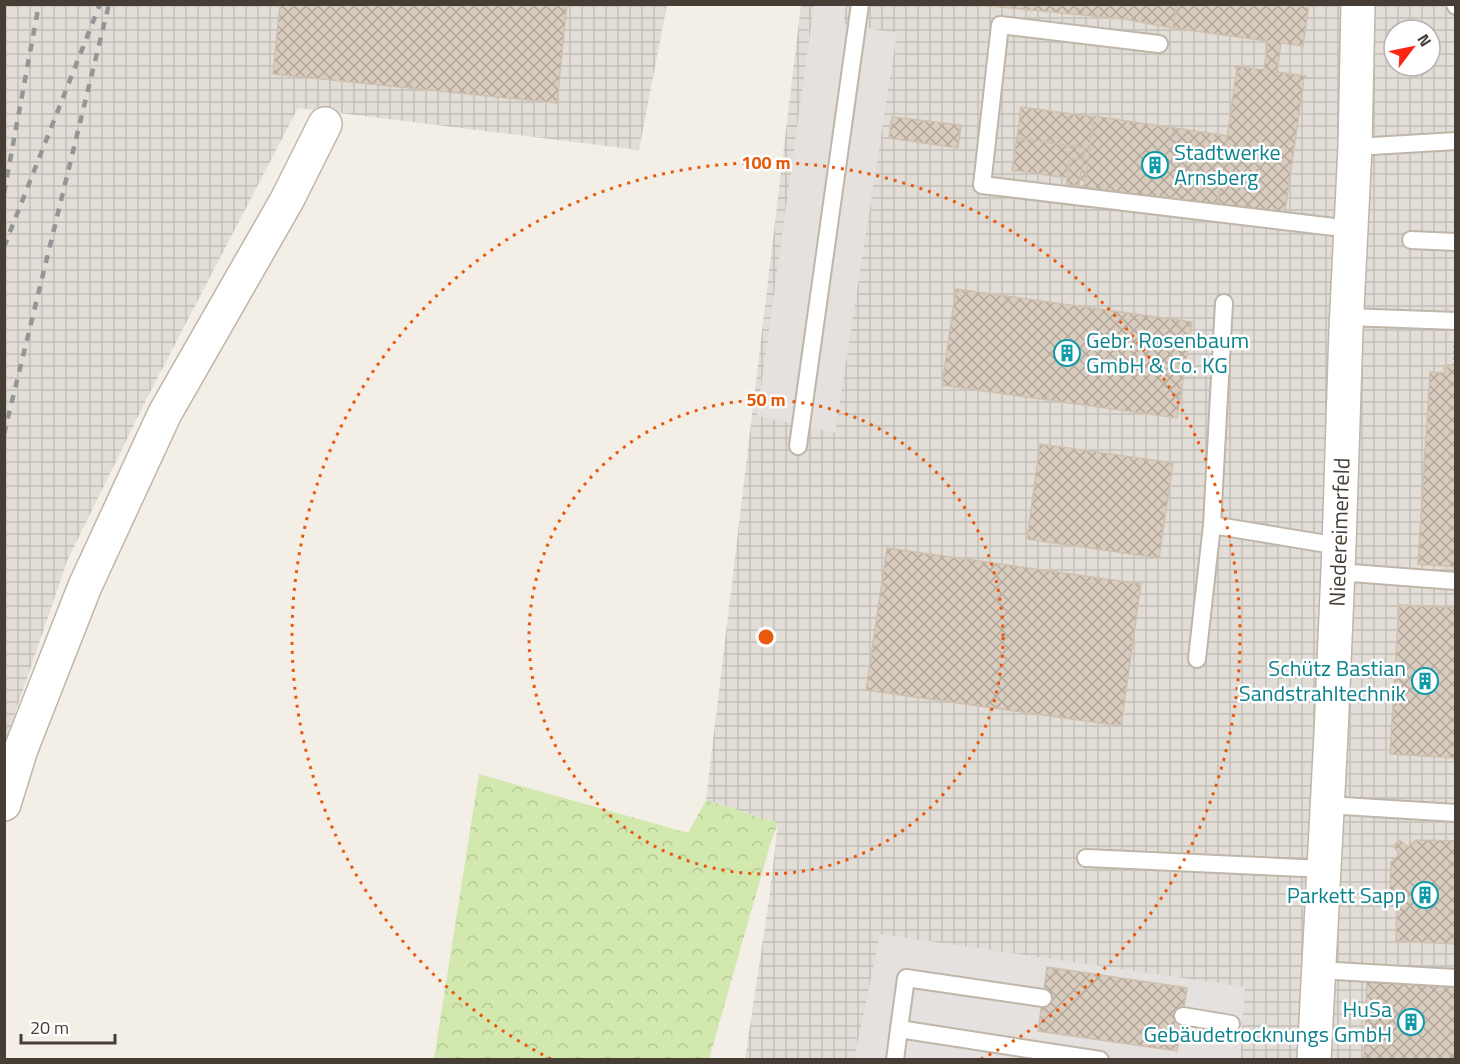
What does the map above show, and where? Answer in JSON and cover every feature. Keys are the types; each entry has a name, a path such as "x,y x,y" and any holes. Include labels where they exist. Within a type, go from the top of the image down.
{"street":[{"name":"Niedereimerfeld","path":"1314,1059 1339,559 1355,147 1358,4"},
{"path":"4,804 21,749 85,586 165,412 287,200 326,124"}],"lane":[{"path":"798,446 860,4"},
{"path":"1160,44 1000,25 982,186 1351,230"},
{"path":"1355,147 1455,141"},
{"path":"1411,240 1455,242"},
{"path":"1197,659 1212,525 1224,303"},
{"path":"1347,317 1455,321"},
{"path":"1212,525 1339,559 1455,581"},
{"path":"1327,805 1455,813"},
{"path":"1086,858 1324,869"},
{"path":"1318,970 1455,978"},
{"path":"895,1059 906,978 1043,998"},
{"path":"1182,1016 1231,1024"},
{"path":"900,1029 1015,1053 1099,1059"}],"shaded area":[{"path":"5,5 667,5 639,150 298,108 148,396 67,561 5,743"},
{"path":"801,5 1455,5 1455,1059 745,1059 778,823 706,800"},
{"path":"814,5 846,5 843,24 897,33 835,433 757,416"},
{"path":"880,934 1245,987 1240,1059 854,1060"}],"green space":[{"path":"479,774 688,833 706,800 778,823 709,1059 434,1059"}],"building":[{"path":"280,4 567,4 557,103 273,74"},
{"path":"970,4 1177,4 1173,28 1124,19"},
{"path":"1177,4 1309,4 1303,46 1281,43 1277,72 1306,76 1284,219 1217,209 1237,68 1235,66 1264,70 1268,41 1173,28"},
{"path":"1021,107 1094,117 1090,149 1017,138"},
{"name":"Stadtwerke Arnsberg","path":"1094,116 1227,136 1217,206 1084,187"},
{"path":"892,117 961,125 958,148 889,138"},
{"path":"1017,138 1085,148 1083,160 1070,158 1067,178 1012,170"},
{"path":"1085,148 1090,149 1085,181 1080,180"},
{"path":"1070,158 1083,160 1079,186 1066,184"},
{"name":"Gebr. Rosenbaum GmbH & Co. KG","path":"956,289 1192,322 1177,418 942,385"},
{"path":"1448,365 1456,365 1456,567 1418,564 1430,372 1445,373 1444,368 1448,368"},
{"path":"1040,444 1173,463 1159,558 1027,539"},
{"path":"887,548 1141,584 1121,726 866,690"},
{"name":"Schütz Bastian Sandstrahltechnik","path":"1399,605 1456,608 1456,758 1390,754"},
{"name":"Parkett Sapp","path":"1400,840 1408,847 1416,840 1456,841 1456,944 1396,941 1397,900 1390,891 1391,862 1400,854 1393,846"},
{"path":"1047,967 1187,988 1177,1051 1038,1031"},
{"name":"HuSa Gebäudetrocknungs GmbH","path":"1367,981 1456,985 1456,1060 1364,1060"}],"railway":[{"path":"4,193 39,4"},
{"path":"4,247 100,4"},
{"path":"4,434 109,4"}],"place":[{"name":"Stadtwerke Arnsberg","path":"1155,165"},
{"name":"Gebr. Rosenbaum GmbH & Co. KG","path":"1067,353"},
{"name":"Schütz Bastian Sandstrahltechnik","path":"1425,681"},
{"name":"Parkett Sapp","path":"1425,895"},
{"name":"HuSa Gebäudetrocknungs GmbH","path":"1411,1022"}]}
